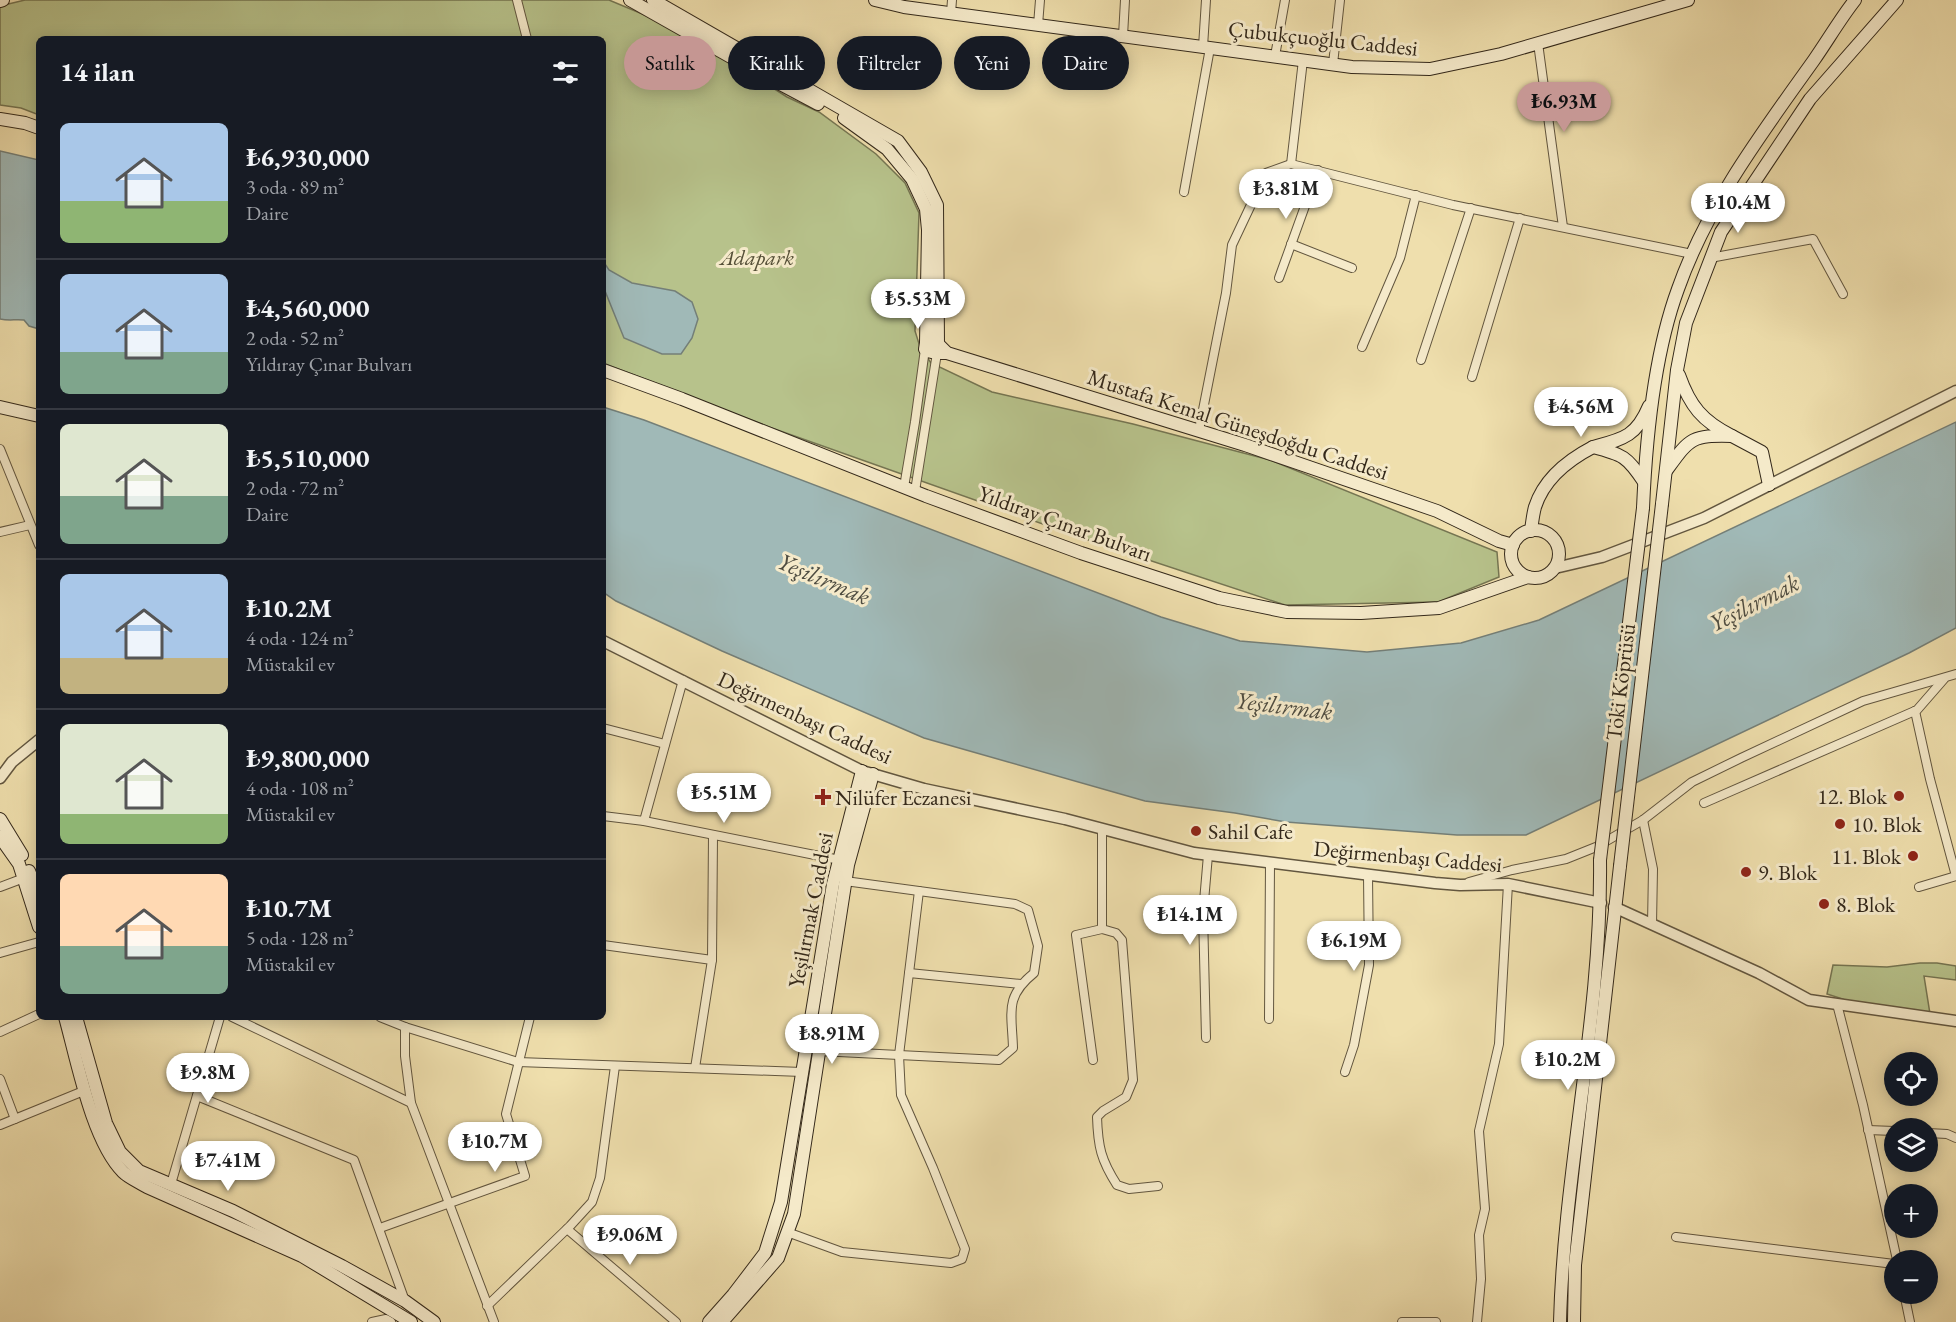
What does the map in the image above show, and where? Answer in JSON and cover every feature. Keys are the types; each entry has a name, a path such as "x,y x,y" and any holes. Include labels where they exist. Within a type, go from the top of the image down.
{"main road":[{"path":"630,0 666,13"},
{"path":"653,0 666,13 752,69 842,116 887,149 912,179 926,208 935,348"},
{"name":"Çubukçuoğlu Caddesi","path":"875,0 951,13 1123,36"},
{"name":"Çubukçuoğlu Caddesi","path":"1129,37 1352,67 1430,69 1501,54 1688,0"},
{"path":"1560,1322 1561,1283 1601,903 1600,861 1654,394 1662,345 1677,290 1692,254 1730,180 1855,0"},
{"name":"Toki Köprüsü","path":"1574,1322 1575,1265 1614,907 1677,370 1686,322 1721,232 1810,99 1897,0"},
{"path":"0,118 36,127"},
{"name":"Mustafa Kemal Güneşdoğdu Caddesi","path":"935,348 1199,430 1437,511 1499,541 1513,545"},
{"path":"1677,370 1686,395 1697,412 1716,428 1762,452 1769,485"},
{"name":"Yıldıray Çınar Bulvarı","path":"606,371 1081,553 1219,598 1287,612 1361,613 1439,608 1528,577"},
{"path":"1531,531 1535,506 1546,485 1574,457 1593,447 1624,438 1632,433 1643,420 1654,394"},
{"path":"0,407 36,415"},
{"path":"1665,472 1688,443 1699,437 1732,435"},
{"path":"1593,447 1621,454 1632,464 1644,482"},
{"path":"1531,531 1547,533 1553,538 1559,553 1555,568 1543,577 1528,577 1516,568 1512,553 1517,538 1531,531"},
{"name":"Yeşilırmak Caddesi","path":"709,1322 765,1253 781,1202 833,884 868,772"},
{"name":"Yeşilırmak Caddesi","path":"722,1322 778,1258 794,1214 845,881 868,772"},
{"path":"0,819 24,857 36,887"},
{"path":"0,837 19,864 36,917"},
{"path":"66,1020 96,1125 111,1156 124,1173 147,1187 302,1256 411,1322"},
{"path":"77,1020 106,1124 120,1152 140,1171 233,1211 342,1266 405,1301 434,1322"}],"street":[{"path":"518,0 526,36"},
{"path":"951,13 952,0"},
{"path":"1038,25 1040,0"},
{"path":"1123,36 1125,0"},
{"path":"1184,192 1206,47 1206,0"},
{"path":"1275,56 1285,0"},
{"path":"1333,64 1340,0"},
{"path":"1538,43 1563,227"},
{"path":"1291,164 1303,60"},
{"path":"1199,430 1226,293 1232,245 1266,173 1291,164 1471,208 1692,254"},
{"path":"1279,278 1317,170"},
{"path":"1362,347 1400,258 1416,195"},
{"path":"1421,360 1471,208"},
{"path":"1472,377 1520,218"},
{"path":"1710,258 1813,239 1843,294"},
{"path":"1291,244 1352,268"},
{"path":"909,489 935,348"},
{"path":"1555,568 1602,557 1704,518 1956,391"},
{"path":"0,448 36,538"},
{"path":"0,532 30,525"},
{"name":"Değirmenbaşı Caddesi","path":"606,642 868,772 924,789 1102,829 1194,853 1460,885 1508,884 1601,903"},
{"path":"1460,885 1512,870 1566,859 1596,847 1643,820 1692,782 1863,700 1956,674"},
{"path":"1704,803 1915,711 1944,679"},
{"path":"644,821 683,680"},
{"path":"1915,711 1930,779 1956,876 1919,887"},
{"path":"606,729 665,744"},
{"path":"0,778 12,762 36,742"},
{"path":"606,816 644,821 840,860"},
{"path":"1643,820 1653,869 1652,924"},
{"path":"1102,829 1102,928"},
{"path":"696,1068 712,960 713,835"},
{"path":"1206,1038 1203,913 1208,855"},
{"path":"1269,1019 1270,863"},
{"path":"1345,1072 1354,1045 1369,965 1368,875"},
{"path":"0,887 24,878"},
{"path":"819,1051 999,1060 1014,1048 1012,1000 1021,984 1034,973 1038,946 1028,910 1015,904 845,881"},
{"path":"1478,1322 1481,1279 1479,1235 1485,1209 1479,1131 1499,1044 1508,884"},
{"path":"787,1233 842,1252 951,1263 962,1259 965,1249 901,1095 899,1055 919,891"},
{"path":"1614,907 1759,974 1809,1000 1956,1021"},
{"path":"1093,1060 1076,935 1102,928 1116,933 1122,939 1133,1080 1126,1097 1103,1111 1097,1118 1098,1142 1105,1166 1117,1185 1129,1189 1158,1186"},
{"path":"0,953 36,943"},
{"path":"606,945 712,960"},
{"path":"909,973 1021,984"},
{"path":"1837,1004 1869,1130 1894,1250"},
{"path":"0,1032 36,1015"},
{"path":"171,1184 219,1020"},
{"path":"238,1020 411,1103"},
{"path":"388,1020 518,1062 802,1072"},
{"path":"380,1228 525,1176 506,1114 529,1020"},
{"path":"405,1027 405,1056 411,1103 494,1322"},
{"path":"487,1305 592,1202 600,1178 615,1066"},
{"path":"0,1079 15,1119"},
{"path":"0,1125 86,1090"},
{"path":"197,1096 354,1160 405,1301"},
{"path":"1869,1130 1884,1131"},
{"path":"1938,1134 1956,1138"},
{"path":"567,1229 676,1322"},
{"path":"1676,1237 1884,1261"},
{"path":"1906,1304 1910,1322"},
{"path":"372,1322 386,1319 391,1322"},
{"path":"1402,1322 1436,1322"}],"green space":[{"name":"Adapark","path":"25,0 609,0 691,36 624,36 624,90 716,90 716,52 728,60 728,90 776,90 819,112 876,154 905,183 919,213 915,331 920,347 931,363 992,392 1133,424 1270,460 1497,552 1499,577 1438,602 1285,605 1085,539 769,427 606,364 606,36 36,36 36,114 21,108 0,105 0,6"},
{"path":"1920,963 1956,966 1956,980 1924,976 1930,1014 1844,1004 1843,999 1827,994 1833,965 1887,967"}],"water":[{"path":"0,151 36,159 36,328 29,326 24,320 0,319"},
{"path":"606,266 609,270 632,283 675,291 692,302 698,319 692,338 681,354 662,354 624,338 606,293"},
{"name":"Yeşilırmak","path":"606,408 644,420 1161,617 1240,641 1367,652 1461,643 1539,620 1956,422 1956,628 1909,653 1526,835 1457,835 1286,822 1145,801 924,738 722,651 616,601 606,594"}],"place":[{"name":"12. Blok","path":"1899,796"},
{"name":"Nilüfer Eczanesi","path":"823,797"},
{"name":"10. Blok","path":"1840,824"},
{"name":"Sahil Cafe","path":"1196,831"},
{"name":"11. Blok","path":"1913,856"},
{"name":"9. Blok","path":"1746,872"},
{"name":"8. Blok","path":"1824,904"}]}
